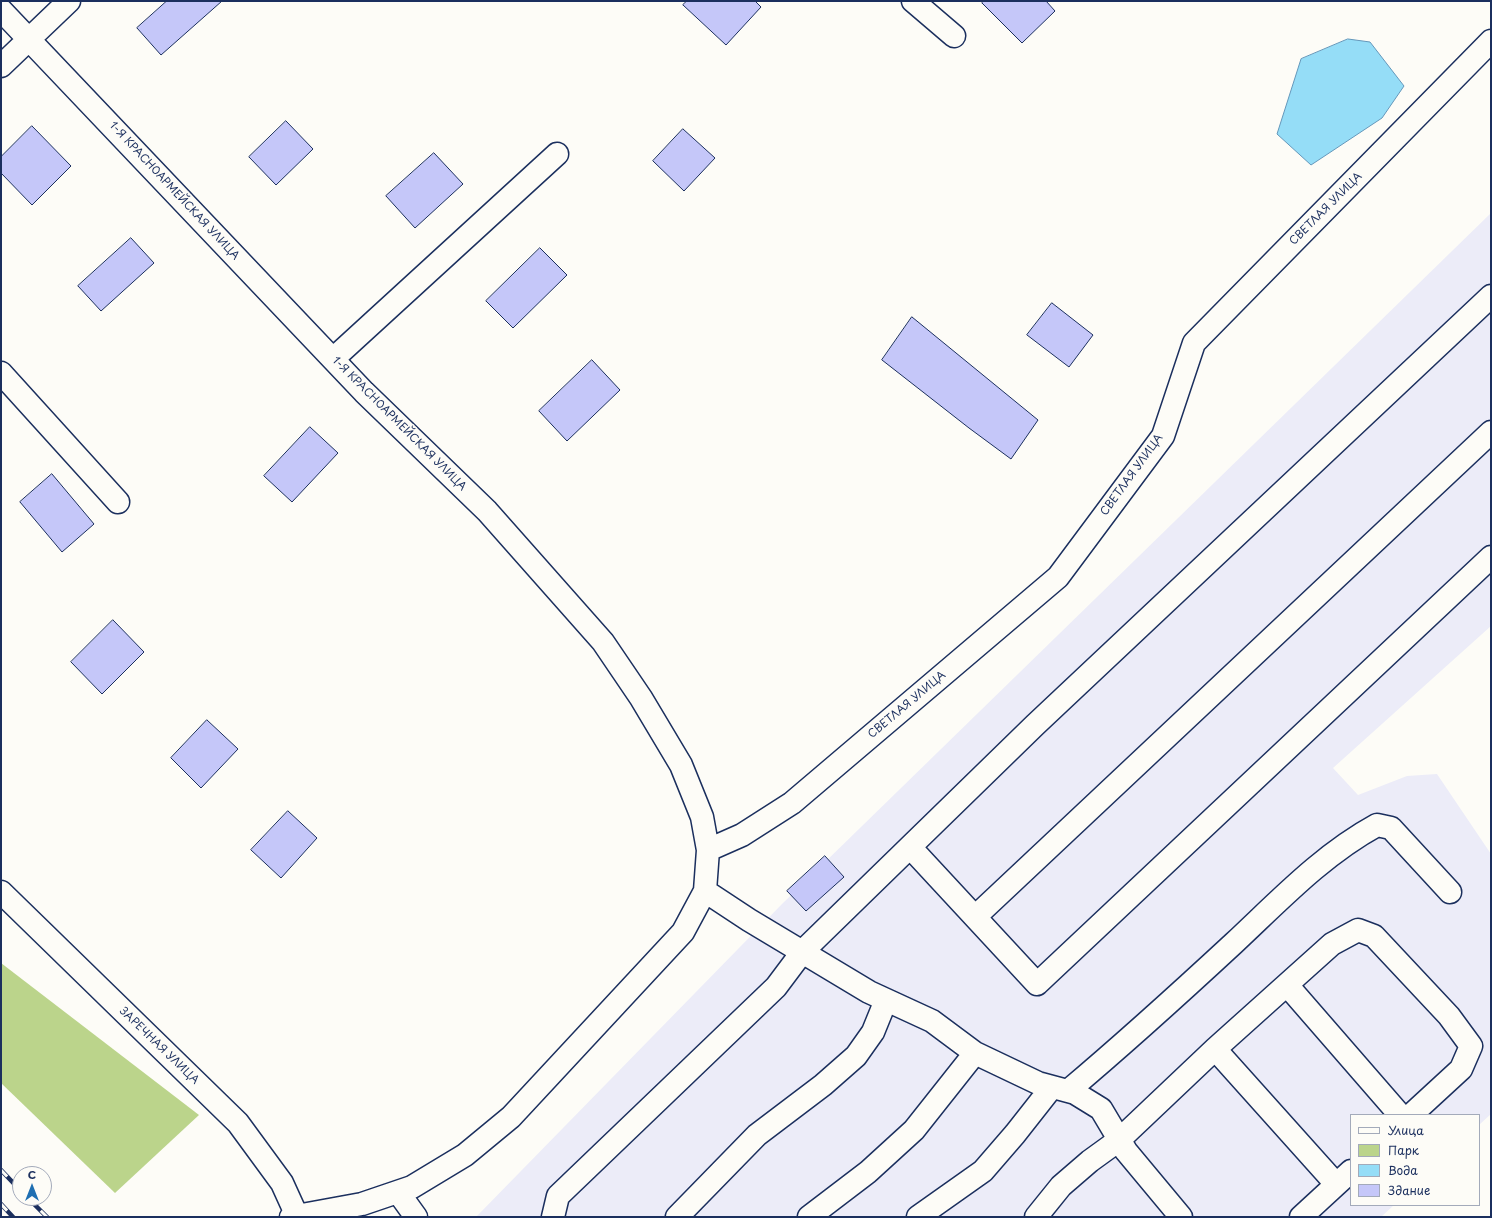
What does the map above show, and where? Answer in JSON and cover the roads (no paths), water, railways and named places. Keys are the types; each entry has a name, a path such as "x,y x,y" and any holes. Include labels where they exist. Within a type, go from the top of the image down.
{"street":[{"path":"1,66 31,40 69,1"},
{"path":"913,1 954,36"},
{"name":"1-Я КРАСНОАРМЕЙСКАЯ УЛИЦА","path":"1,10 333,359 487,511 603,642 641,698 681,765 702,817 708,850 705,891"},
{"name":"СВЕТЛАЯ УЛИЦА","path":"708,850 742,835 792,804 1058,577 1163,436 1194,343 1491,41"},
{"path":"333,359 557,154"},
{"path":"553,1217 558,1196 776,987 803,951 1034,725 1491,296"},
{"path":"1,373 118,502"},
{"path":"975,917 1491,432"},
{"path":"910,847 1037,984 1491,557"},
{"path":"918,1217 983,1171 1015,1134 1060,1089 1215,961 1321,862 1357,836 1377,825 1391,828 1450,892"},
{"path":"294,1217 362,1204 412,1187 465,1155 511,1117 683,932 705,891 749,920 803,951 869,992 932,1021 975,1052 1038,1083 1075,1093 1101,1109 1126,1151 1181,1217"},
{"name":"ЗАРЕЧНАЯ УЛИЦА","path":"1,892 238,1123 282,1183 294,1217"},
{"path":"1040,1216 1061,1186 1090,1161 1120,1140 1215,1049 1332,944 1358,930 1374,936 1449,1016 1471,1046 1461,1070 1412,1114"},
{"path":"1287,985 1399,1114"},
{"path":"677,1217 757,1135 823,1085 856,1056 873,1032 886,1000"},
{"path":"1215,1049 1344,1177 1301,1217"},
{"path":"809,1217 868,1172 914,1130 975,1052"},
{"path":"398,1192 416,1217"}],"water":[{"path":"1348,39 1370,42 1404,86 1382,118 1311,165 1277,134 1301,59"}],"railway":[{"path":"1,1170 12,1182"},
{"path":"1,1204 13,1217"},
{"path":"36,1206 47,1217"}]}
